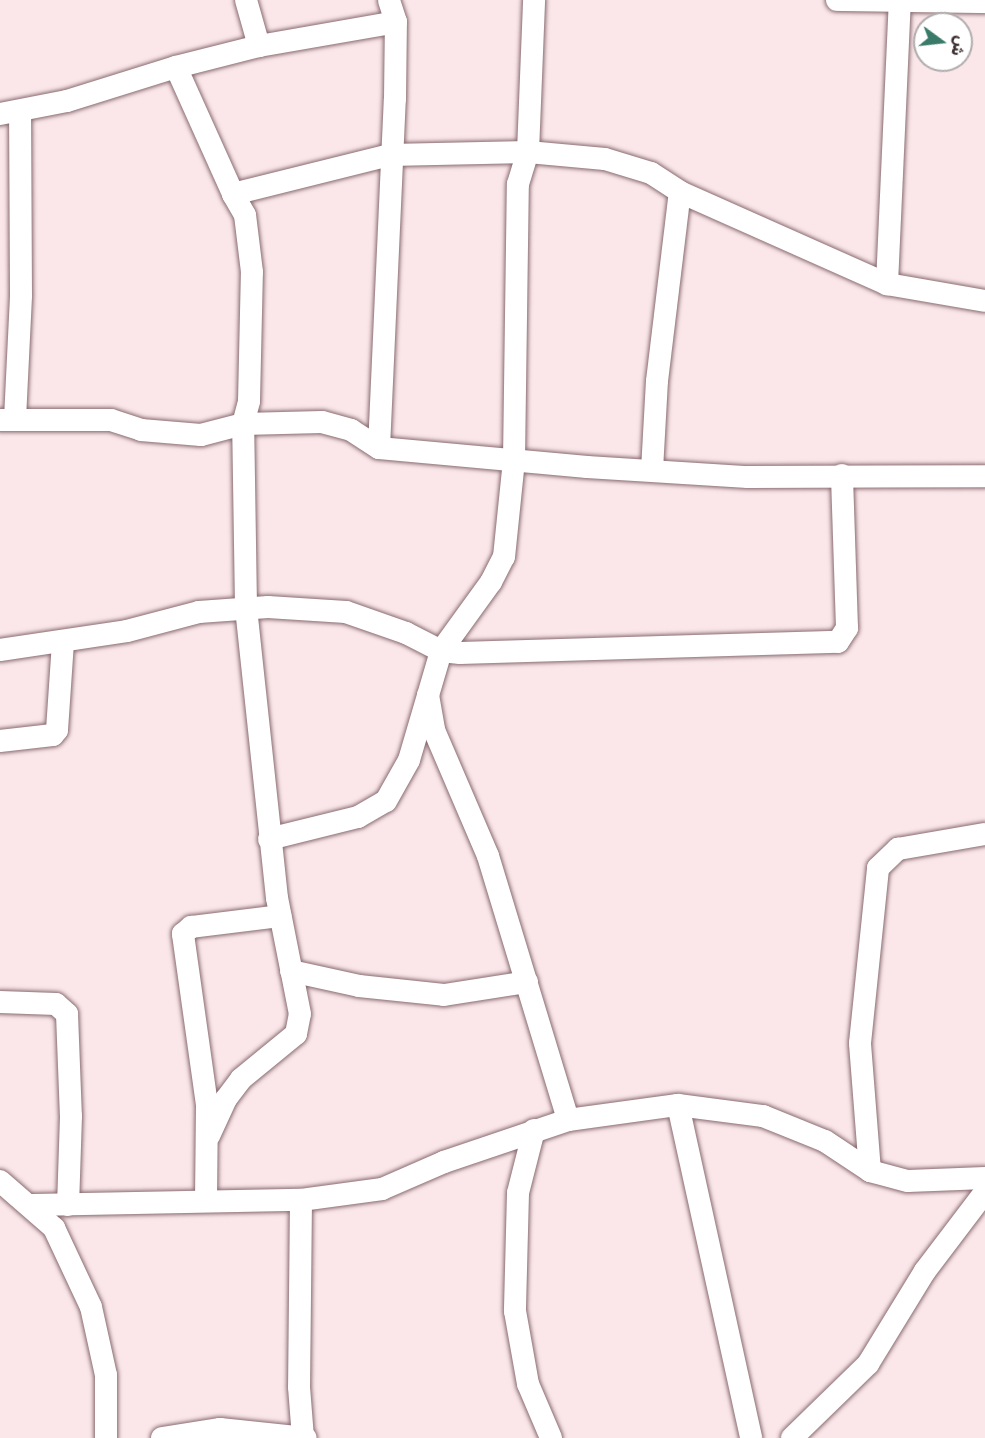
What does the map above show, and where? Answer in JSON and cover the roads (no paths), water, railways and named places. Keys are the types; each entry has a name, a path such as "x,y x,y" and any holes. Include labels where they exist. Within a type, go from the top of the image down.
{"street":[{"path":"246,0 259,46"},
{"path":"379,448 396,22 389,0"},
{"path":"270,839 358,816 386,801 409,760 427,692 441,651 499,571 508,535 514,460 518,183 528,152 534,0"},
{"path":"837,0 978,2"},
{"path":"887,284 900,2"},
{"path":"396,22 259,46 10,113 21,295 7,419 111,420 141,430 201,435 243,424 322,422 351,430 379,448 514,460 748,477 985,476"},
{"path":"176,67 233,194 245,215 252,272 249,401 243,424 246,607 280,916 300,1014 296,1034 241,1079 226,1099 209,1136"},
{"path":"233,194 390,155 528,152 628,164 680,192 887,284 985,301"},
{"path":"652,470 657,381 680,192"},
{"path":"0,650 63,642 199,612 246,607 346,612 406,633 441,651 587,652 842,641 846,628 842,475"},
{"path":"0,741 53,735 57,730 63,642"},
{"path":"427,692 435,730 488,856 568,1120"},
{"path":"870,1171 860,1043 878,868 898,849 985,834"},
{"path":"206,1201 209,1136 197,1013 183,934 191,927 280,916"},
{"path":"291,971 359,986 444,995 527,982"},
{"path":"0,1002 56,1004 67,1014 71,1116 68,1204"},
{"path":"678,1105 751,1438"},
{"path":"33,1205 301,1200 382,1189 534,1130 568,1120 678,1105 774,1120 825,1141 870,1171 908,1181 985,1178"},
{"path":"534,1130 518,1193 515,1311 528,1384 551,1438"},
{"path":"0,1181 33,1205 54,1228 91,1307 106,1375 106,1438"},
{"path":"792,1438 868,1364 925,1271 985,1192"},
{"path":"162,1438 220,1429 304,1438 299,1387 301,1200"}]}
